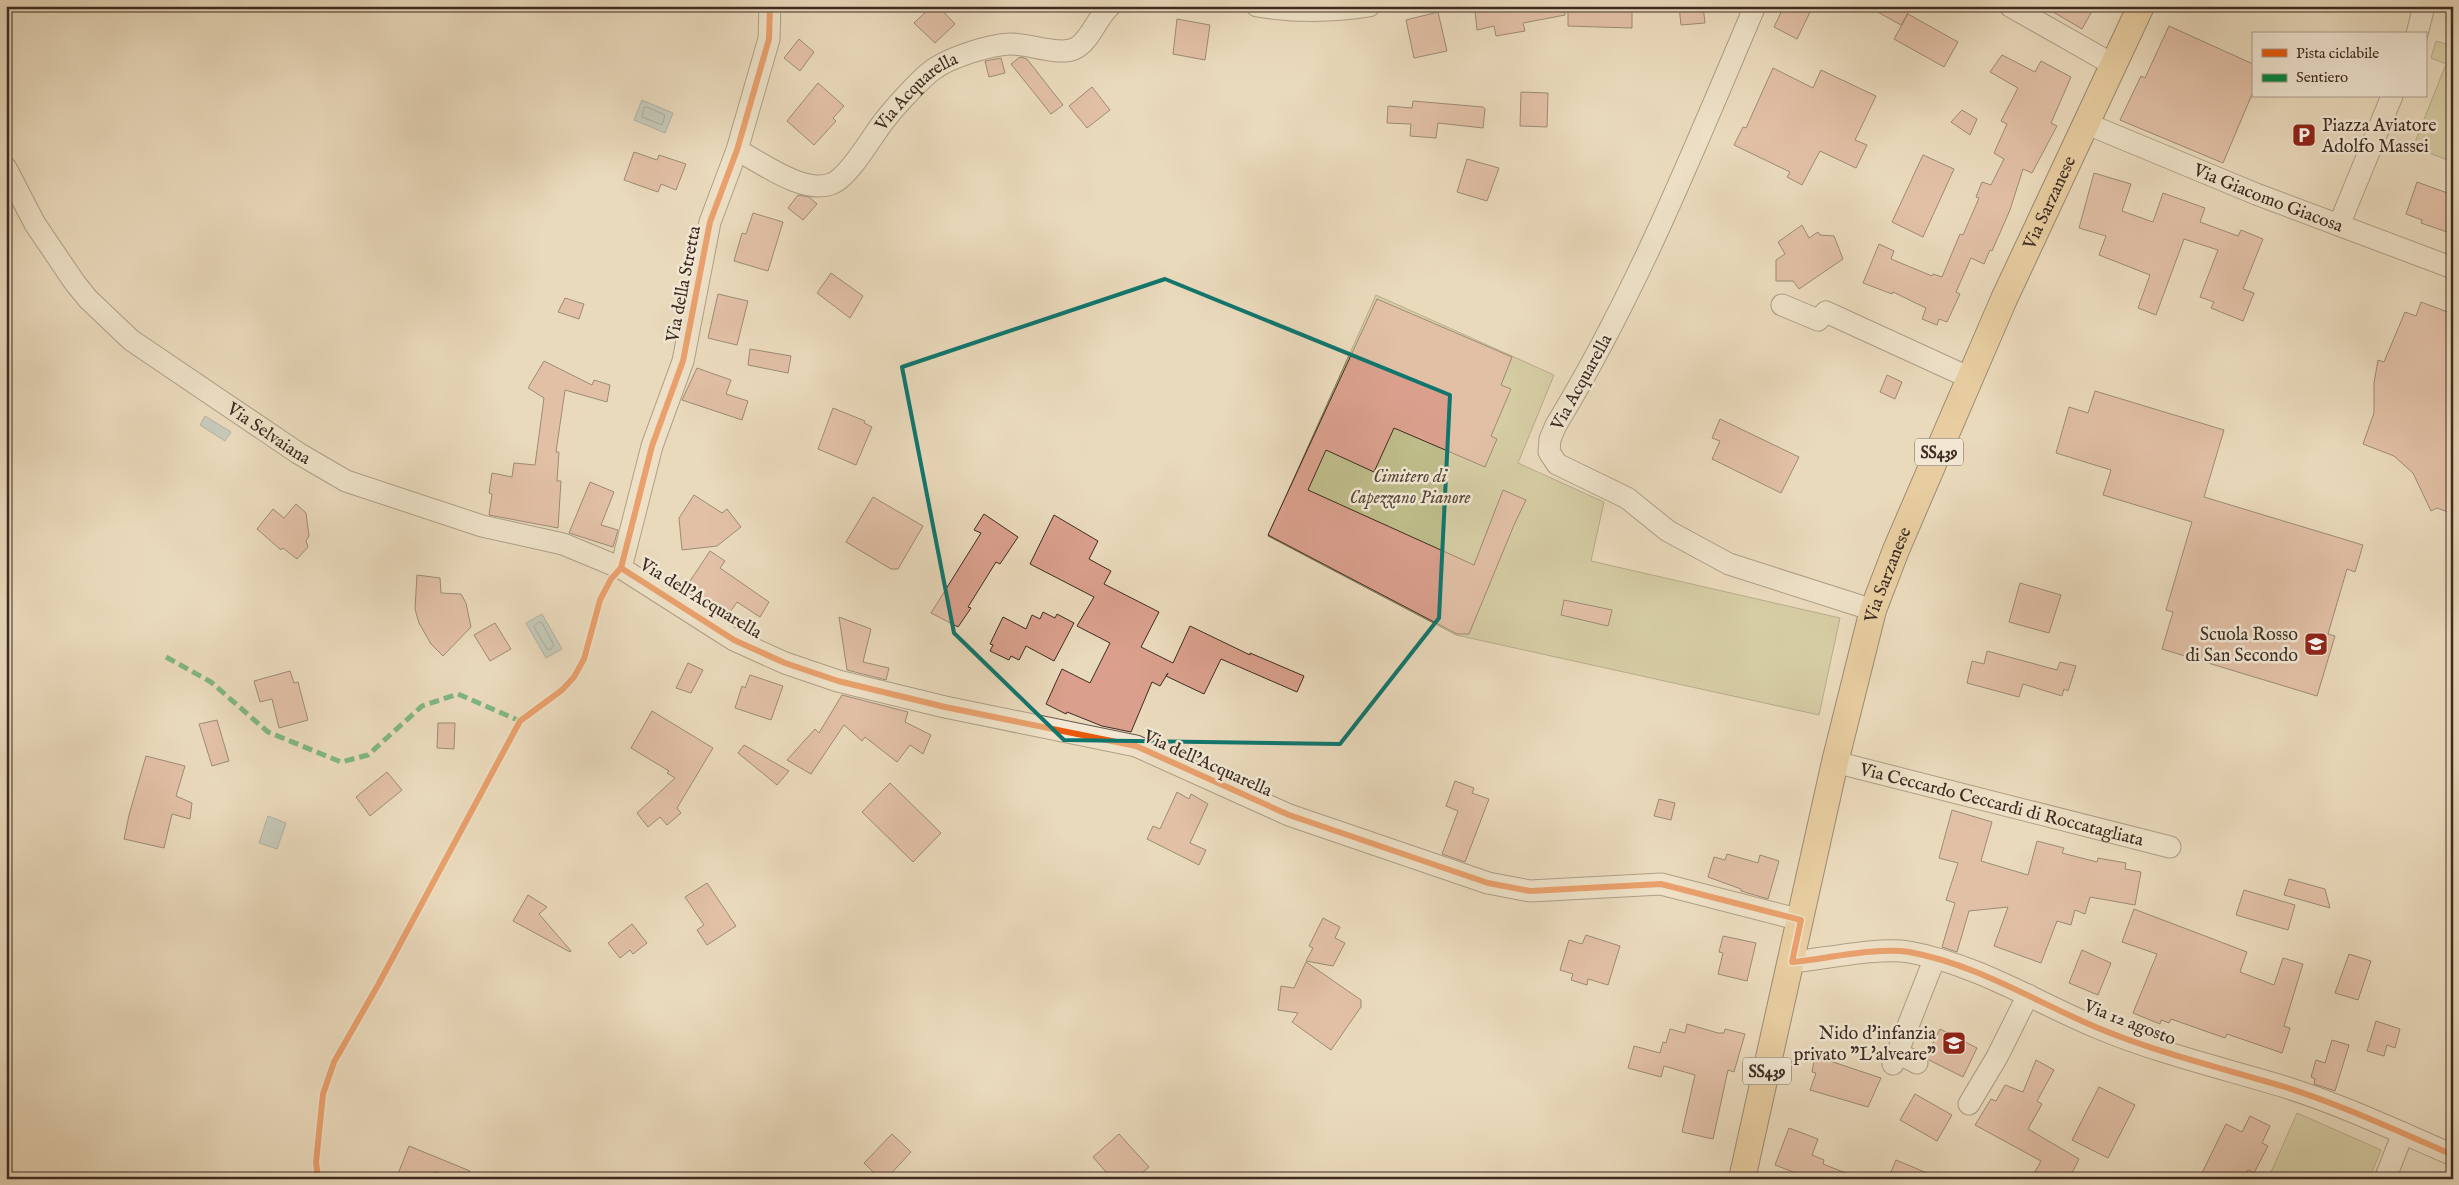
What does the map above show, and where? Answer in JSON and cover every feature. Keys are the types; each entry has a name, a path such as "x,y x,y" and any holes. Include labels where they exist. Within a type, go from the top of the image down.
{"main road":[{"name":"Via Sarzanese","path":"1742,1179 1792,962 1835,762 1873,610 1896,550 1970,378 2112,64 2141,6"}],"street":[{"name":"Via della Stretta","path":"622,568 652,446 683,361 710,222 737,150 768,39 770,6"},
{"name":"Via Acquarella","path":"737,150 804,185 817,187 832,184 844,174 886,118 932,70 953,58 1009,44 1054,50 1074,49 1085,39 1104,11 1110,6"},
{"path":"1257,6 1283,10 1333,12 1369,6"},
{"name":"Via Acquarella","path":"1755,6 1655,241 1618,315 1556,425 1550,439 1550,452 1557,464 1627,498 1668,531 1729,564 1873,610"},
{"path":"2010,6 2112,64"},
{"path":"2418,32 2424,6"},
{"path":"2339,225 2391,98"},
{"name":"Via Giacomo Giacosa","path":"2085,123 2256,194 2453,268"},
{"name":"Via Selvaiana","path":"6,168 36,224 74,283 88,299 131,340 298,453 346,481 482,526 563,544 622,568"},
{"path":"1782,305 1818,320 1826,312 1970,378"},
{"name":"Via dell'Acquarella","path":"622,568 734,640 785,663 838,681 945,707 1136,746 1289,815 1488,883 1530,891 1661,884 1801,920"},
{"name":"Via Ceccardo Ceccardi di Roccatagliata","path":"1835,762 2170,847"},
{"name":"Via 12 agosto","path":"1792,962 1885,952 1908,952 1980,974 2098,1028 2149,1047 2286,1088 2403,1133 2453,1155"},
{"path":"1903,1060 1934,960"},
{"path":"1969,1104 1997,1057 2028,995"},
{"path":"2385,1179 2403,1133"}],"highlighted area":[{"path":"1165,279 1450,395 1439,618 1340,744 1064,740 954,633 902,367"}],"green space":[{"path":"2436,41 2453,46 2453,162 2413,147 2446,64 2431,58"},
{"name":"Cimitero di Capezzano Pianore","path":"1376,295 1554,375 1518,463 1604,502 1591,561 1840,618 1819,715 1456,635 1268,536"},
{"path":"2297,1113 2381,1150 2369,1179 2268,1179"}],"water":[{"path":"642,100 673,113 665,133 634,120"},
{"path":"205,416 231,432 225,441 200,425"},
{"path":"542,614 562,649 546,658 526,623"},
{"path":"268,816 286,823 277,849 259,843"}],"building":[{"path":"932,6 938,6 955,24 935,43 914,23"},
{"path":"1491,6 1564,6 1565,15 1523,23 1525,31 1496,36 1494,26 1477,30 1475,11 1491,8"},
{"path":"1568,6 1632,6 1632,28 1568,26"},
{"path":"1679,6 1703,6 1705,23 1681,25"},
{"path":"1784,6 1813,6 1797,39 1774,27"},
{"path":"1867,6 1912,6 1901,25"},
{"path":"2043,6 2095,6 2082,29"},
{"path":"1438,12 1447,51 1414,58 1406,20"},
{"path":"1908,14 1958,42 1944,67 1894,39"},
{"path":"1177,19 1210,25 1205,60 1173,54"},
{"path":"2169,26 2252,64 2252,94 2223,163 2120,120 2141,76 2145,78"},
{"path":"799,39 814,52 800,71 784,58"},
{"path":"2002,55 2035,72 2041,61 2071,77 2051,123 2057,126 2032,173 2023,169 2010,210 1992,251 1990,250 1984,264 1971,258 1956,292 1960,294 1947,322 1939,319 1937,325 1922,319 1926,308 1893,292 1892,294 1863,283 1879,244 1894,251 1891,259 1932,276 1933,274 1942,277 1960,234 1963,235 1979,198 1976,197 1982,182 1991,185 2004,159 1994,153 2007,124 2001,121 2018,88 1990,72"},
{"path":"1020,57 1027,59 1063,105 1051,114 1011,64"},
{"path":"1001,58 1005,73 989,77 985,61"},
{"path":"1773,68 1813,88 1821,70 1876,96 1855,140 1867,145 1856,168 1820,151 1802,185 1787,177 1790,172 1734,145 1743,127 1746,128"},
{"path":"818,83 844,106 833,118 836,121 814,145 787,121"},
{"path":"1092,87 1110,110 1087,128 1069,106"},
{"path":"1521,92 1548,93 1547,127 1520,126"},
{"path":"1413,101 1483,107 1485,109 1483,128 1438,123 1436,138 1410,136 1411,124 1387,123 1388,106 1412,108"},
{"path":"1962,110 1977,119 1970,135 1951,122"},
{"path":"634,152 657,160 659,155 686,164 676,190 661,184 658,192 624,180"},
{"path":"1923,155 1954,169 1923,237 1892,222"},
{"path":"1467,159 1499,168 1487,201 1457,192"},
{"path":"2094,173 2131,184 2122,211 2153,222 2163,193 2205,208 2200,222 2238,236 2241,230 2263,239 2243,289 2254,293 2243,321 2211,308 2214,302 2200,297 2218,250 2184,239 2156,315 2138,308 2150,275 2099,255 2106,236 2079,228"},
{"path":"2417,182 2453,195 2453,234 2421,223 2422,220 2406,214"},
{"path":"798,195 809,197 817,204 803,220 788,208"},
{"path":"753,213 783,222 768,271 734,261 742,233 746,234"},
{"path":"1802,225 1809,238 1818,232 1820,235 1834,236 1843,259 1799,289 1793,281 1776,281 1776,260 1785,254 1778,242"},
{"path":"831,273 863,296 850,318 817,293"},
{"path":"718,294 748,301 737,345 708,338"},
{"path":"565,298 584,304 579,319 558,312"},
{"path":"1377,299 1512,357 1501,385 1511,389 1491,436 1497,439 1485,467 1394,428 1374,472 1326,450 1308,490 1474,565 1503,490 1526,500 1469,634 1457,634 1268,535"},
{"path":"2421,302 2453,314 2453,499 2448,512 2437,508 2431,511 2413,473 2394,456 2363,444 2374,413 2374,383 2378,360 2384,362 2405,312 2416,316"},
{"path":"750,349 791,356 788,373 748,365"},
{"path":"544,361 592,385 594,380 610,385 607,402 565,390 556,452 559,452 557,481 561,481 558,528 489,515 492,494 489,493 492,473 512,477 514,463 535,465 544,398 528,388"},
{"path":"697,368 731,380 726,394 748,401 742,420 682,400"},
{"path":"1887,375 1902,382 1895,399 1880,392"},
{"path":"2095,391 2224,430 2204,497 2363,545 2355,572 2347,569 2328,634 2335,636 2317,696 2162,649 2173,612 2166,610 2192,522 2103,495 2111,470 2056,453 2069,407 2088,413"},
{"path":"833,408 865,421 864,423 872,427 856,465 818,449"},
{"path":"1720,419 1799,457 1781,493 1712,459 1720,441 1712,438"},
{"path":"590,482 614,492 601,525 618,530 613,547 569,533"},
{"path":"694,495 722,513 727,509 741,527 717,546 682,550 679,518"},
{"path":"873,497 923,526 898,569 891,569 846,542"},
{"path":"296,504 306,513 309,536 306,541 308,547 297,559 283,548 281,550 257,529 273,509 284,518"},
{"path":"984,514 1018,537 1000,564 996,562 968,607 971,608 958,627 931,613 981,533 974,530"},
{"path":"1054,515 1098,541 1089,559 1111,571 1104,584 1159,612 1141,647 1173,663 1190,626 1250,655 1250,653 1304,676 1297,692 1221,659 1204,694 1166,676 1160,686 1152,682 1131,732 1102,726 1067,712 1066,714 1046,704 1062,669 1090,683 1110,643 1077,626 1094,597 1030,564"},
{"path":"710,551 725,561 720,568 769,602 760,617 737,602 726,618 684,590"},
{"path":"417,575 440,578 441,593 461,594 466,603 471,627 443,656 431,644 419,623 415,609"},
{"path":"2020,583 2061,595 2049,633 2009,622"},
{"path":"1564,600 1612,610 1608,626 1561,615"},
{"path":"1043,612 1055,618 1057,614 1074,623 1054,661 1026,646 1019,660 1011,656 1009,660 990,651 993,645 990,644 1003,617 1026,629 1032,615 1040,619"},
{"path":"839,617 871,629 863,662 889,668 886,680 847,670"},
{"path":"495,623 511,649 490,661 474,635"},
{"path":"1987,651 2057,670 2060,662 2076,666 2068,691 2064,689 2062,696 2023,684 2019,697 1967,683 1972,661 1984,664"},
{"path":"688,663 703,670 691,693 676,688"},
{"path":"290,671 294,683 298,682 308,720 279,728 272,699 260,702 254,681"},
{"path":"750,675 783,686 771,720 735,708 742,686 745,688"},
{"path":"842,695 908,712 905,722 931,735 923,754 910,745 897,762 865,737 862,741 844,725 811,774 787,760 815,729 819,733"},
{"path":"652,711 713,748 677,808 681,813 667,825 660,817 648,827 637,813 675,778 667,773 669,771 631,748"},
{"path":"217,720 229,761 212,766 199,724"},
{"path":"438,723 455,723 454,749 437,748"},
{"path":"744,745 789,771 777,785 738,753"},
{"path":"146,756 185,766 176,796 192,803 190,819 172,814 164,848 124,839"},
{"path":"387,772 402,790 370,816 356,797"},
{"path":"1455,781 1474,788 1472,793 1489,799 1465,862 1442,854 1458,811 1446,806"},
{"path":"890,783 941,833 913,862 862,812"},
{"path":"1177,792 1189,799 1191,794 1208,804 1190,843 1206,850 1199,865 1147,839 1153,826 1160,829"},
{"path":"1659,799 1675,803 1671,820 1654,816"},
{"path":"1952,810 1992,822 1981,861 2028,875 2037,841 2064,848 2062,853 2097,862 2098,858 2126,863 2125,869 2141,872 2135,905 2090,897 2085,914 2075,910 2071,925 2057,921 2041,963 1994,946 2008,907 1969,911 1957,952 1942,947 1955,903 1946,900 1958,863 1939,858"},
{"path":"1727,854 1758,863 1760,855 1779,861 1768,899 1741,891 1741,889 1708,877 1714,857 1725,860"},
{"path":"2289,879 2325,889 2330,908 2284,895"},
{"path":"707,883 736,926 707,945 697,930 704,925 685,897"},
{"path":"2244,890 2295,905 2288,930 2236,915"},
{"path":"528,895 547,907 539,914 570,952 513,921"},
{"path":"2134,909 2247,952 2240,972 2274,985 2283,958 2303,964 2284,1026 2290,1028 2282,1053 2227,1034 2225,1038 2171,1019 2169,1023 2161,1020 2160,1024 2133,1013 2157,954 2122,942"},
{"path":"1323,918 1340,927 1335,938 1345,943 1333,966 1306,961 1313,948 1309,946"},
{"path":"632,924 647,943 633,954 630,950 620,958 608,943"},
{"path":"1586,935 1620,946 1608,985 1588,979 1587,985 1571,980 1573,974 1560,970 1569,940 1582,944"},
{"path":"1723,936 1756,943 1747,981 1718,974 1723,953 1719,952"},
{"path":"2082,950 2111,963 2098,995 2069,983"},
{"path":"2349,954 2371,961 2358,1000 2335,993"},
{"path":"1306,962 1361,1000 1361,1007 1331,1050 1292,1022 1298,1013 1278,1010 1281,986 1294,988"},
{"path":"2376,1021 2400,1029 2395,1048 2387,1045 2384,1056 2367,1051"},
{"path":"1687,1024 1718,1033 1724,1033 1725,1029 1745,1034 1734,1072 1728,1070 1713,1139 1682,1132 1695,1075 1664,1066 1661,1077 1628,1068 1634,1046 1660,1053 1663,1042 1666,1043 1670,1029 1685,1033"},
{"path":"1940,1029 1977,1048 1963,1077 1929,1060 1927,1055"},
{"path":"2332,1040 2349,1045 2335,1091 2314,1084 2315,1079 2311,1077 2316,1060 2325,1063"},
{"path":"1815,1056 1881,1078 1868,1107 1810,1090 1816,1073 1812,1072"},
{"path":"2036,1060 2054,1070 2037,1101 2042,1104 2028,1129 2079,1159 2069,1179 2031,1179 2041,1161 1975,1125 1991,1099 1996,1101 2005,1085 2023,1092"},
{"path":"2099,1087 2135,1105 2108,1158 2072,1140"},
{"path":"1915,1094 1952,1115 1937,1141 1900,1120"},
{"path":"2250,1116 2270,1126 2262,1143 2268,1146 2254,1173 2248,1170 2244,1179 2199,1179 2226,1124 2242,1132"},
{"path":"1789,1128 1818,1139 1812,1155 1824,1160 1823,1164 1856,1177 1856,1179 1811,1179 1775,1165"},
{"path":"892,1134 911,1152 886,1179 880,1179 864,1163"},
{"path":"1119,1134 1149,1167 1135,1179 1112,1179 1093,1157"},
{"path":"409,1146 470,1171 467,1179 434,1172 432,1179 396,1179"},
{"path":"1896,1160 1939,1178 1939,1179 1888,1179"}],"marked path":[{"path":"166,657 211,682 268,732 341,762 368,755 422,706 458,694 520,721"}],"cycle path":[{"path":"621,568 652,446 683,361 710,222 737,150 769,39 770,6"},
{"path":"621,568 734,640 785,663 838,681 945,707 1136,746 1289,815 1488,883 1530,891 1661,884 1801,920 1792,962 1851,954 1896,951 1909,952 1958,965 2121,1037 2167,1053 2306,1094 2453,1155"},
{"path":"318,1179 316,1162 323,1094 334,1062 378,985 520,721 562,690 574,677 584,659 600,600 611,579 621,568"}],"place":[{"name":"Piazza Aviatore Adolfo Massei","path":"2304,135"},
{"name":"Scuola Rosso di San Secondo","path":"2316,644"},
{"name":"Nido d'infanzia privato \"L'alveare\"","path":"1954,1043"}]}
